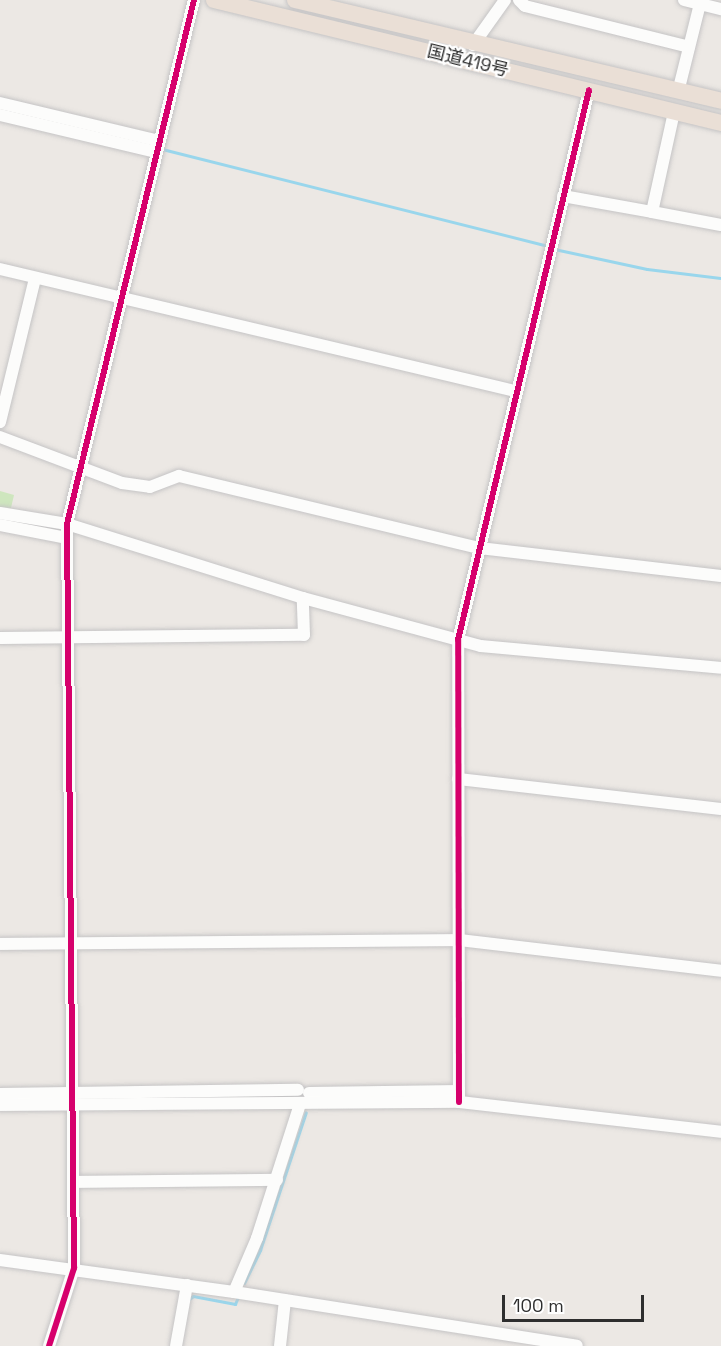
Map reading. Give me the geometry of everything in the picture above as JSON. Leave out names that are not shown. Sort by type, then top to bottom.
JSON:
[{"type":"highway","name":"国道419号","points":[[214,0],[721,123]]},
{"type":"highway","name":"国道419号","points":[[296,0],[473,45],[721,101]]},
{"type":"street","points":[[50,1346],[74,1268],[67,524],[194,0]]},
{"type":"street","points":[[473,45],[505,0]]},
{"type":"street","points":[[519,0],[525,6],[689,47]]},
{"type":"street","points":[[684,0],[701,2],[721,9]]},
{"type":"street","points":[[678,92],[701,2]]},
{"type":"street","points":[[459,1097],[458,640],[515,391],[589,90]]},
{"type":"street","points":[[0,103],[158,146]]},
{"type":"street","points":[[652,212],[674,112]]},
{"type":"street","points":[[0,115],[158,146]]},
{"type":"street","points":[[563,196],[721,225]]},
{"type":"street","points":[[0,269],[515,391]]},
{"type":"street","points":[[0,422],[35,278]]},
{"type":"street","points":[[0,437],[122,483],[150,487],[179,476],[479,548],[721,576]]},
{"type":"street","points":[[0,513],[67,524],[303,598],[480,646],[721,668]]},
{"type":"street","points":[[0,525],[67,538]]},
{"type":"street","points":[[0,638],[304,634],[303,598]]},
{"type":"street","points":[[458,779],[721,809]]},
{"type":"street","points":[[0,944],[459,940],[721,971]]},
{"type":"street","points":[[0,1094],[72,1099]]},
{"type":"street","points":[[238,1292],[277,1180],[300,1097]]},
{"type":"street","points":[[0,1105],[72,1099],[459,1097],[721,1132]]},
{"type":"street","points":[[73,1182],[277,1180]]},
{"type":"street","points":[[0,1260],[74,1268],[238,1292],[577,1346]]},
{"type":"street","points":[[176,1346],[187,1285]]},
{"type":"street","points":[[280,1346],[285,1300]]},
{"type":"green space","points":[[0,491],[14,495],[11,508],[0,507]]},
{"type":"waterway","points":[[162,149],[548,246]]},
{"type":"waterway","points":[[554,249],[647,269],[721,278]]},
{"type":"waterway","points":[[244,1283],[260,1250],[306,1112]]},
{"type":"waterway","points":[[188,1300],[193,1296],[235,1304],[238,1297]]},
{"type":"cycle path","points":[[49,1346],[74,1268],[67,524],[194,0]]},
{"type":"cycle path","points":[[459,1102],[458,640],[589,90]]}]
